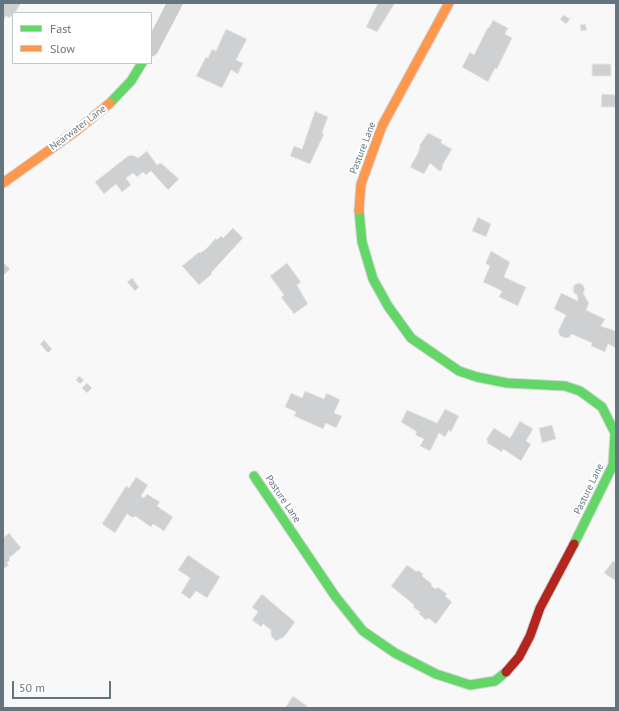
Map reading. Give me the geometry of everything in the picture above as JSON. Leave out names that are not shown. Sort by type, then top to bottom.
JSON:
[{"type":"street","points":[[152,47],[175,3]]},
{"type":"street","name":"Pasture Lane","points":[[254,476],[335,596],[363,631],[395,653],[436,674],[470,685],[495,681],[508,670],[518,657],[530,636],[540,608],[607,480],[613,464],[616,433],[602,407],[580,391],[566,386],[507,382],[477,377],[459,371],[411,338],[388,306],[374,279],[362,242],[359,211],[361,184],[382,126],[449,3]]},
{"type":"street","name":"Nearwater Lane","points":[[3,183],[76,131],[108,105],[131,81],[141,64]]},
{"type":"building","points":[[3,3],[21,3],[16,12],[12,12],[12,16],[9,18],[6,16],[3,21]]},
{"type":"building","points":[[378,3],[395,3],[377,32],[366,27]]},
{"type":"building","points":[[564,15],[570,19],[566,24],[560,19]]},
{"type":"building","points":[[493,20],[508,28],[505,34],[512,38],[497,69],[495,68],[488,82],[462,67],[470,52],[474,55]]},
{"type":"building","points":[[585,24],[587,30],[581,31],[580,25]]},
{"type":"building","points":[[226,29],[247,39],[236,60],[243,63],[238,74],[231,70],[222,88],[196,76],[212,49],[216,51]]},
{"type":"building","points":[[592,64],[611,64],[611,76],[592,76]]},
{"type":"building","points":[[602,94],[616,95],[616,110],[615,107],[601,107]]},
{"type":"building","points":[[315,111],[328,117],[322,133],[324,134],[310,164],[290,156],[294,146],[302,149]]},
{"type":"building","points":[[428,133],[442,140],[441,143],[452,149],[443,164],[442,170],[439,171],[430,163],[424,174],[410,167],[418,153],[419,146]]},
{"type":"building","points":[[147,151],[157,165],[161,163],[179,179],[168,190],[151,171],[146,175],[143,172],[137,177],[133,173],[126,178],[131,185],[122,192],[116,184],[104,194],[95,182],[128,156],[133,155],[138,158]]},
{"type":"building","points":[[478,217],[491,224],[486,237],[472,231]]},
{"type":"building","points":[[233,228],[243,238],[211,273],[212,274],[199,285],[182,266],[199,252],[200,253],[206,249],[216,238],[217,240],[221,236],[223,238]]},
{"type":"building","points":[[491,251],[510,262],[504,277],[526,287],[518,306],[499,297],[502,291],[483,282],[490,266],[486,264],[486,262]]},
{"type":"building","points":[[3,262],[10,269],[3,276]]},
{"type":"building","points":[[287,263],[301,282],[297,285],[308,304],[294,314],[281,297],[284,295],[270,276]]},
{"type":"building","points":[[132,278],[139,287],[135,291],[127,282]]},
{"type":"building","points":[[579,283],[583,285],[585,290],[583,293],[589,303],[586,310],[605,319],[601,326],[616,331],[616,348],[608,344],[605,352],[591,346],[592,343],[571,334],[570,337],[566,338],[560,336],[558,331],[566,315],[554,309],[561,293],[578,301],[577,295],[574,293],[573,289],[574,285]]},
{"type":"building","points":[[44,340],[52,349],[48,353],[40,344]]},
{"type":"building","points":[[79,376],[84,380],[80,384],[76,380]]},
{"type":"building","points":[[87,383],[92,388],[87,393],[82,388]]},
{"type":"building","points":[[305,391],[324,399],[326,394],[329,394],[340,400],[334,413],[342,416],[336,428],[326,423],[323,429],[294,416],[296,412],[285,407],[291,393],[302,398]]},
{"type":"building","points":[[445,409],[459,416],[451,432],[449,430],[445,437],[439,433],[430,451],[420,446],[424,439],[415,435],[417,432],[401,422],[407,410],[437,423]]},
{"type":"building","points":[[520,421],[533,429],[526,441],[531,444],[521,461],[503,449],[502,452],[487,443],[488,441],[486,440],[494,428],[510,438]]},
{"type":"building","points":[[552,425],[556,439],[542,443],[539,428]]},
{"type":"building","points":[[136,477],[148,485],[141,496],[144,498],[147,494],[160,502],[157,506],[173,517],[164,531],[153,524],[151,527],[135,516],[133,518],[127,514],[115,533],[102,524],[126,486],[129,488]]},
{"type":"building","points":[[9,533],[21,548],[9,558],[10,560],[7,563],[9,565],[3,569],[3,538]]},
{"type":"building","points":[[188,555],[220,577],[207,598],[196,591],[190,599],[181,593],[190,578],[178,570]]},
{"type":"building","points":[[613,561],[616,563],[616,581],[604,573]]},
{"type":"building","points":[[407,565],[423,574],[422,576],[432,584],[431,586],[436,589],[438,587],[447,594],[445,596],[452,602],[436,624],[428,618],[426,620],[419,614],[420,612],[413,607],[414,605],[391,586]]},
{"type":"building","points":[[262,594],[295,622],[284,637],[276,641],[271,636],[271,630],[263,624],[261,627],[252,620],[258,612],[252,607]]},
{"type":"building","points":[[293,696],[307,706],[306,708],[285,708]]},
{"type":"traffic: fast","points":[[110,103],[131,81],[141,64]]},
{"type":"traffic: fast","points":[[359,210],[362,242],[373,279],[388,306],[411,338],[459,371],[477,377],[507,383],[565,386],[580,391],[602,407],[615,433],[613,465],[574,544]]},
{"type":"traffic: fast","points":[[254,476],[335,596],[363,631],[395,653],[436,674],[470,685],[495,681],[506,672]]},
{"type":"traffic: slow","points":[[359,210],[361,184],[382,126],[449,3]]},
{"type":"traffic: slow","points":[[3,183],[76,131],[110,103]]},
{"type":"traffic: jam","points":[[506,672],[519,657],[530,636],[540,608],[574,544]]}]
